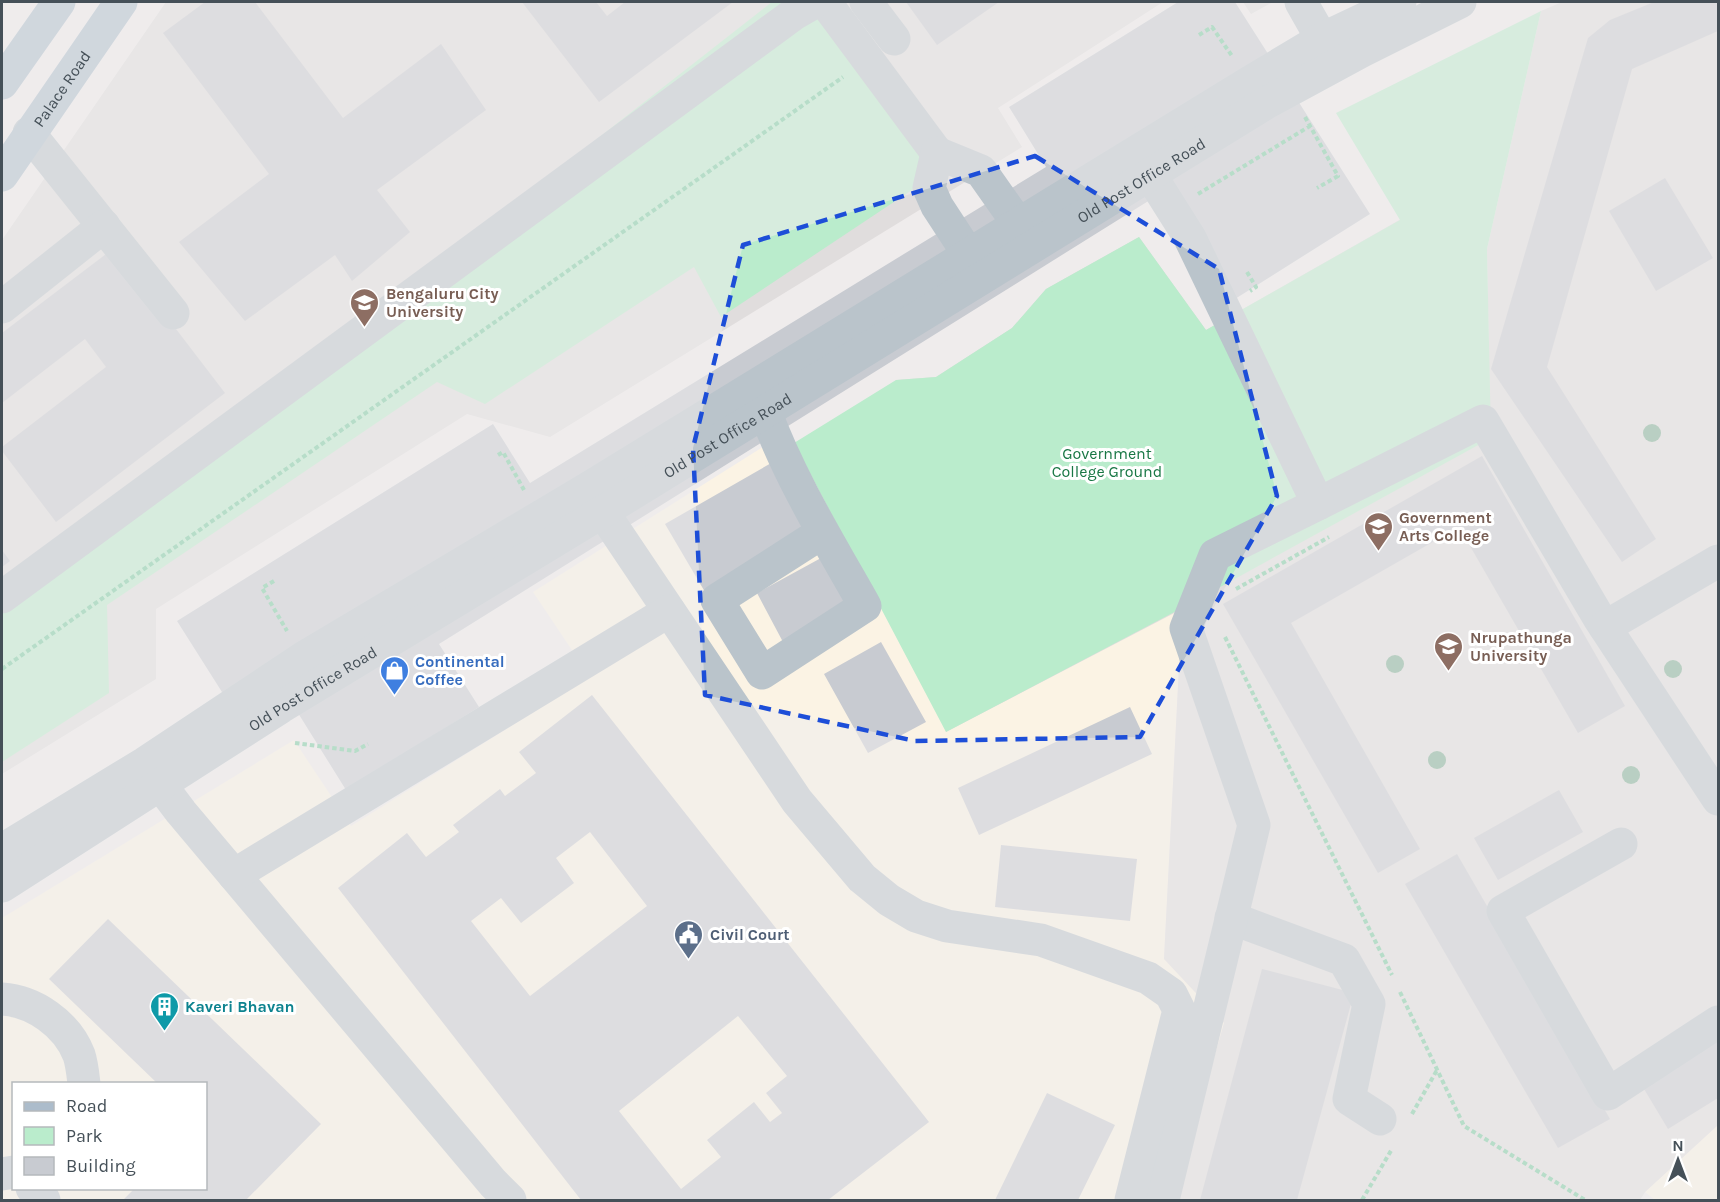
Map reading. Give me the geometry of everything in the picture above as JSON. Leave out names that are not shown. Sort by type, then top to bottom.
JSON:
[{"type":"main road","points":[[2,83],[59,2]]},
{"type":"main road","name":"Palace Road","points":[[2,175],[121,2]]},
{"type":"street","points":[[2,597],[794,14],[814,2]]},
{"type":"street","points":[[825,2],[937,153],[981,171],[1019,225]]},
{"type":"street","points":[[866,2],[894,39]]},
{"type":"street","points":[[1301,2],[1322,39]]},
{"type":"street","name":"Old Post Office Road","points":[[2,886],[303,658],[539,517],[595,500],[765,411],[1143,164],[1250,82],[1322,39],[1400,2]]},
{"type":"street","name":"Old Post Office Road","points":[[2,850],[281,707],[969,255],[1019,225],[1266,103],[1460,2]]},
{"type":"street","points":[[29,133],[173,313]]},
{"type":"street","points":[[937,153],[929,188],[937,206],[969,255]]},
{"type":"street","points":[[1143,164],[1190,238],[1318,504]]},
{"type":"street","points":[[2,307],[104,226]]},
{"type":"street","points":[[765,411],[772,432],[823,532],[865,606],[762,673],[717,600],[823,532]]},
{"type":"street","points":[[1163,1200],[1254,825],[1186,628],[1215,555],[1483,421],[1605,627],[1719,799]]},
{"type":"street","points":[[595,500],[797,801],[862,878],[889,900],[916,916],[947,926],[1041,940],[1148,978],[1171,994],[1179,1010],[1131,1200]]},
{"type":"street","points":[[1605,627],[1719,561]]},
{"type":"street","points":[[234,875],[669,611]]},
{"type":"street","points":[[152,774],[234,875],[493,1183],[510,1200]]},
{"type":"street","points":[[1621,844],[1503,912],[1608,1094],[1719,1022]]},
{"type":"street","points":[[1231,918],[1344,960],[1369,1004],[1349,1099],[1380,1119]]},
{"type":"street","points":[[6,995],[42,1011],[64,1030],[79,1055],[84,1082]]},
{"type":"path","points":[[1199,34],[1212,27],[1250,82]]},
{"type":"path","points":[[2,669],[869,59]]},
{"type":"path","points":[[1305,118],[1338,176],[1317,188]]},
{"type":"path","points":[[1195,196],[1310,126]]},
{"type":"path","points":[[1247,272],[1256,287],[1248,292]]},
{"type":"path","points":[[498,455],[503,452],[539,517]]},
{"type":"path","points":[[1230,593],[1334,534]]},
{"type":"path","points":[[274,581],[262,588],[303,658]]},
{"type":"path","points":[[1225,637],[1394,979]]},
{"type":"path","points":[[295,743],[355,751],[368,744]]},
{"type":"path","points":[[1398,989],[1464,1126],[1585,1200]]},
{"type":"highlighted area","points":[[1035,156],[1219,269],[1277,496],[1140,737],[915,741],[705,695],[693,448],[743,245]]},
{"type":"shaded area","name":"Bengaluru City University","points":[[166,2],[1163,2],[998,108],[1022,147],[550,437],[467,414],[156,609],[156,679],[2,774],[2,240]]},
{"type":"shaded area","points":[[1243,2],[1273,2],[1251,14]]},
{"type":"shaded area","name":"Nrupathunga University","points":[[1562,2],[1718,2],[1718,1125],[1645,1192],[1640,1200],[1173,1200],[1224,1023],[1164,959],[1182,609],[946,732],[896,380],[936,377],[1012,328],[1046,289],[1139,237],[1206,330],[1401,219],[1489,355],[1487,249],[1541,11]]},
{"type":"shaded area","points":[[788,431],[946,731],[1182,608],[1164,958],[1225,1023],[1173,1200],[2,1200],[2,918],[294,740],[351,826],[590,677],[533,592]]},
{"type":"shaded area","points":[[1718,1125],[1718,1200],[1655,1200],[1645,1192]]},
{"type":"green space","points":[[772,2],[835,2],[951,164],[721,317],[694,267],[485,404],[437,382],[107,605],[109,693],[2,762],[2,605]]},
{"type":"green space","name":"Government College Ground","points":[[1541,11],[1487,249],[1491,438],[1182,608],[946,732],[794,443],[896,380],[936,377],[1012,328],[1046,289],[1139,237],[1206,330],[1400,220],[1336,113]]},
{"type":"building","points":[[205,2],[255,2],[343,118],[441,44],[486,110],[377,190],[410,232],[352,281],[335,255],[245,321],[179,242],[269,174],[163,33]]},
{"type":"building","points":[[522,2],[596,2],[607,16],[625,2],[733,2],[599,102]]},
{"type":"building","points":[[906,2],[999,2],[937,45]]},
{"type":"building","points":[[1178,2],[1235,2],[1370,214],[1219,309],[1150,200],[439,644],[479,707],[346,790],[298,713],[253,741],[177,621],[493,424],[530,483],[1046,167],[1009,107]]},
{"type":"building","points":[[1654,2],[1718,2],[1718,31],[1632,69],[1547,367],[1656,539],[1622,562],[1491,369],[1588,38],[1610,20]]},
{"type":"building","points":[[1665,178],[1713,258],[1656,291],[1609,211]]},
{"type":"building","points":[[114,248],[225,393],[56,522],[2,451],[2,447],[106,367],[85,339],[2,403],[2,333]]},
{"type":"building","points":[[1482,456],[1625,706],[1578,733],[1459,527],[1291,623],[1420,849],[1378,873],[1223,604]]},
{"type":"building","points":[[773,462],[812,530],[705,592],[665,524]]},
{"type":"building","points":[[2,550],[10,561],[2,567]]},
{"type":"building","points":[[821,558],[848,608],[783,642],[757,593]]},
{"type":"building","points":[[881,642],[926,722],[868,753],[824,674]]},
{"type":"building","name":"Civil Court","points":[[592,695],[929,1122],[828,1200],[581,1200],[338,888],[407,833],[426,857],[459,832],[453,825],[500,789],[505,796],[536,773],[519,752]],"holes":[[[590,832],[647,906],[530,996],[471,921],[501,898],[521,923],[574,883],[556,858]],[[738,1016],[787,1076],[766,1093],[782,1113],[770,1122],[754,1102],[707,1140],[721,1157],[681,1189],[619,1111]]]},
{"type":"building","points":[[1130,707],[1152,754],[979,835],[958,788]]},
{"type":"building","points":[[1559,790],[1583,832],[1498,880],[1474,838]]},
{"type":"building","points":[[1001,845],[1137,859],[1130,921],[995,907]]},
{"type":"building","points":[[1457,854],[1610,1119],[1558,1148],[1405,884]]},
{"type":"building","name":"Kaveri Bhavan","points":[[108,919],[321,1124],[246,1200],[123,1200],[133,1190],[207,1190],[207,1082],[156,1082],[49,979]]},
{"type":"building","points":[[1262,969],[1354,993],[1297,1200],[1200,1200]]},
{"type":"building","points":[[1718,1037],[1718,1098],[1668,1129],[1641,1084]]},
{"type":"building","points":[[1047,1093],[1115,1125],[1078,1200],[995,1200]]},
{"type":"place","name":"Bengaluru City University","points":[[365,328]]},
{"type":"place","name":"Government Arts College","points":[[1378,552]]},
{"type":"place","name":"Nrupathunga University","points":[[1449,672]]},
{"type":"place","name":"Continental Coffee","points":[[394,696]]},
{"type":"place","name":"Civil Court","points":[[689,960]]},
{"type":"place","name":"Kaveri Bhavan","points":[[164,1032]]}]
